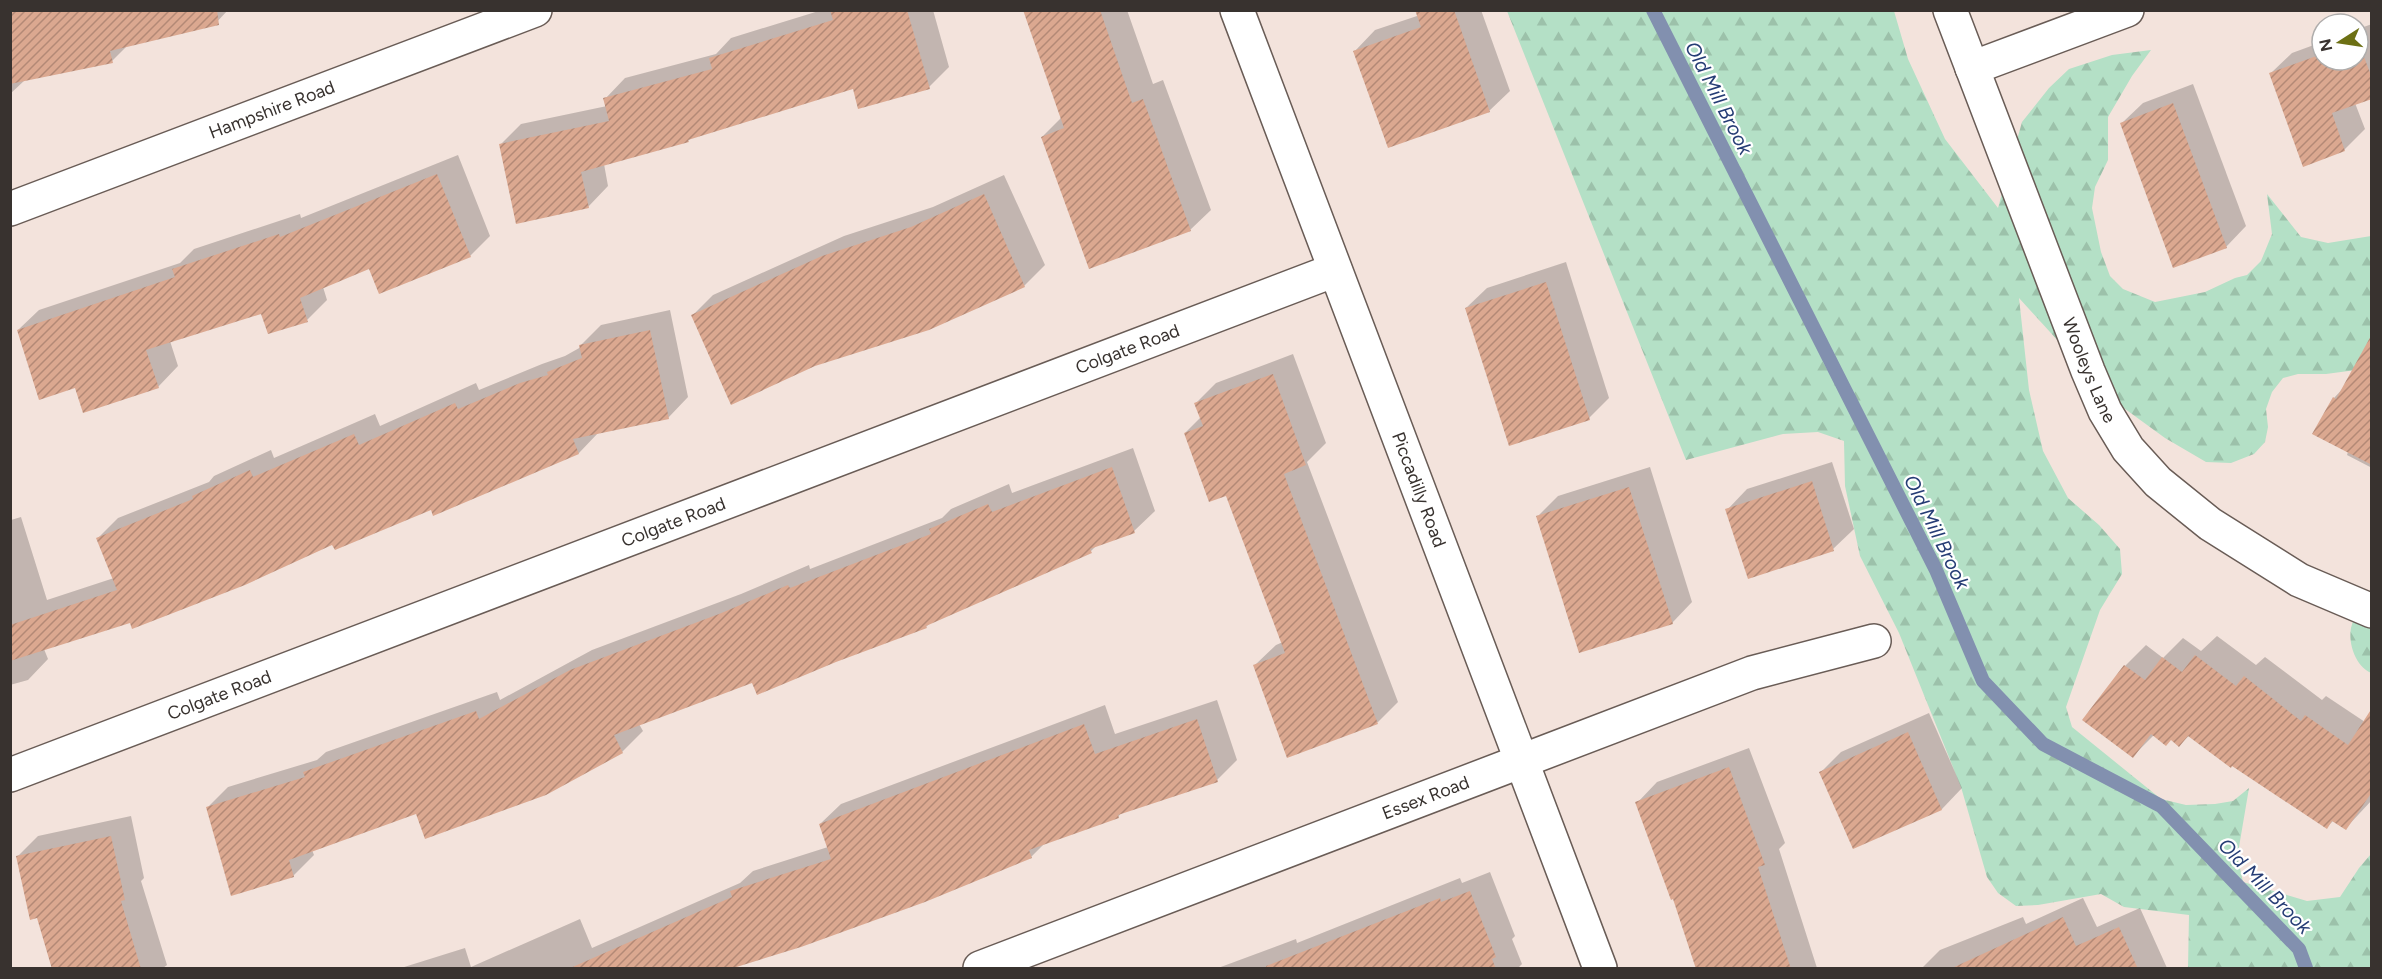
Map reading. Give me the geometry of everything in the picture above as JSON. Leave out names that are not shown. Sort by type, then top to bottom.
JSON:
[{"type":"street","name":"Hampshire Road","points":[[10,209],[535,10]]},
{"type":"street","name":"Piccadilly Road","points":[[1237,10],[1600,969]]},
{"type":"street","name":"Wooleys Lane","points":[[1950,10],[2088,371],[2105,411],[2128,449],[2158,482],[2210,524],[2299,580],[2372,611]]},
{"type":"street","points":[[1972,68],[2127,10]]},
{"type":"street","name":"Colgate Road","points":[[10,774],[1335,270]]},
{"type":"street","name":"Essex Road","points":[[980,969],[1752,674],[1874,641]]},
{"type":"green space","points":[[1507,11],[1894,11],[1908,59],[1945,139],[1998,208],[2022,122],[2049,88],[2069,69],[2112,55],[2151,50],[2132,76],[2108,117],[2108,160],[2095,187],[2092,208],[2101,252],[2110,276],[2123,289],[2155,302],[2205,292],[2247,275],[2261,261],[2272,234],[2267,194],[2301,237],[2328,243],[2371,236],[2371,368],[2326,374],[2298,374],[2283,378],[2272,392],[2266,409],[2268,427],[2265,442],[2254,454],[2231,463],[2206,462],[2165,438],[2110,398],[2019,298],[2029,390],[2043,451],[2068,498],[2099,525],[2120,549],[2122,574],[2100,610],[2066,707],[2072,727],[2161,799],[2186,805],[2215,804],[2233,801],[2249,788],[2238,859],[2243,882],[2307,901],[2340,897],[2371,854],[2371,968],[2188,968],[2189,915],[2124,907],[2101,894],[2038,905],[2016,906],[1998,893],[1987,877],[1961,787],[1899,633],[1860,556],[1845,486],[1844,441],[1818,432],[1783,434],[1686,460]]},
{"type":"green space","points":[[2371,588],[2371,673],[2357,660],[2350,635],[2355,618]]},
{"type":"building","points":[[10,10],[217,10],[219,25],[110,51],[113,63],[10,84]]},
{"type":"building","points":[[830,10],[907,10],[930,89],[858,109],[853,89],[688,140],[689,142],[581,172],[589,208],[516,224],[499,144],[609,121],[603,98],[712,69],[709,58],[833,20]]},
{"type":"building","points":[[1023,10],[1100,10],[1132,103],[1143,99],[1191,231],[1089,269],[1041,137],[1064,128]]},
{"type":"building","points":[[1415,10],[1454,10],[1490,112],[1388,148],[1353,51],[1421,27]]},
{"type":"building","points":[[2310,58],[2310,72],[2370,72],[2372,99],[2332,113],[2345,151],[2303,167],[2269,73]]},
{"type":"building","points":[[2173,103],[2227,248],[2173,268],[2120,123]]},
{"type":"building","points":[[437,174],[471,257],[379,294],[369,269],[300,298],[308,322],[268,334],[261,314],[146,350],[159,388],[83,413],[75,388],[39,400],[17,330],[175,277],[172,269],[279,234],[280,237]]},
{"type":"building","points":[[984,194],[1025,287],[929,330],[815,366],[731,405],[691,315],[822,256],[911,227]]},
{"type":"building","points":[[1546,282],[1590,420],[1509,446],[1465,308]]},
{"type":"building","points":[[650,330],[669,419],[573,439],[579,454],[433,516],[431,510],[335,550],[332,545],[245,585],[132,629],[130,623],[10,661],[10,625],[117,590],[96,538],[193,499],[192,496],[250,470],[253,477],[354,434],[359,445],[455,403],[458,409],[520,383],[548,375],[547,372],[582,358],[579,345]]},
{"type":"building","points":[[2372,334],[2372,465],[2312,434],[2333,397],[2336,399]]},
{"type":"building","points":[[1273,374],[1306,465],[1284,474],[1378,724],[1287,758],[1253,665],[1285,653],[1226,496],[1209,502],[1184,433],[1203,426],[1194,403]]},
{"type":"building","points":[[1112,467],[1135,533],[1090,549],[1092,553],[926,626],[927,628],[757,695],[752,683],[614,735],[623,753],[546,795],[425,839],[416,814],[289,860],[294,877],[231,896],[206,807],[305,777],[303,772],[476,711],[479,719],[570,670],[719,614],[788,585],[790,588],[931,534],[929,529],[988,504],[992,512]]},
{"type":"building","points":[[1812,481],[1834,551],[1748,579],[1725,509]]},
{"type":"building","points":[[1629,487],[1673,624],[1579,653],[1536,516]]},
{"type":"building","points":[[2195,655],[2236,686],[2244,676],[2301,721],[2305,715],[2348,745],[2372,708],[2372,792],[2346,830],[2332,821],[2327,829],[2232,766],[2231,768],[2188,736],[2179,747],[2171,740],[2166,746],[2151,734],[2133,758],[2082,720],[2124,665],[2145,680],[2162,657],[2182,672]]},
{"type":"building","points":[[1197,719],[1218,782],[1118,815],[1119,818],[1029,850],[1032,858],[925,902],[801,947],[730,969],[568,969],[732,897],[730,891],[831,859],[819,824],[1084,724],[1095,754]]},
{"type":"building","points":[[1908,732],[1942,810],[1853,849],[1819,772]]},
{"type":"building","points":[[1729,767],[1765,865],[1758,867],[1791,969],[1696,969],[1673,899],[1671,900],[1635,802]]},
{"type":"building","points":[[111,836],[125,900],[121,901],[141,969],[52,969],[37,918],[30,920],[16,856]]},
{"type":"building","points":[[1470,891],[1496,957],[1492,959],[1496,969],[1266,969],[1266,966],[1440,898],[1441,902]]},
{"type":"building","points":[[2063,917],[2076,946],[2119,927],[2138,969],[1950,969]]},
{"type":"waterway","name":"Old Mill Brook","points":[[1653,10],[1936,570],[1983,681],[2043,744],[2161,806],[2299,949],[2306,968]]}]
